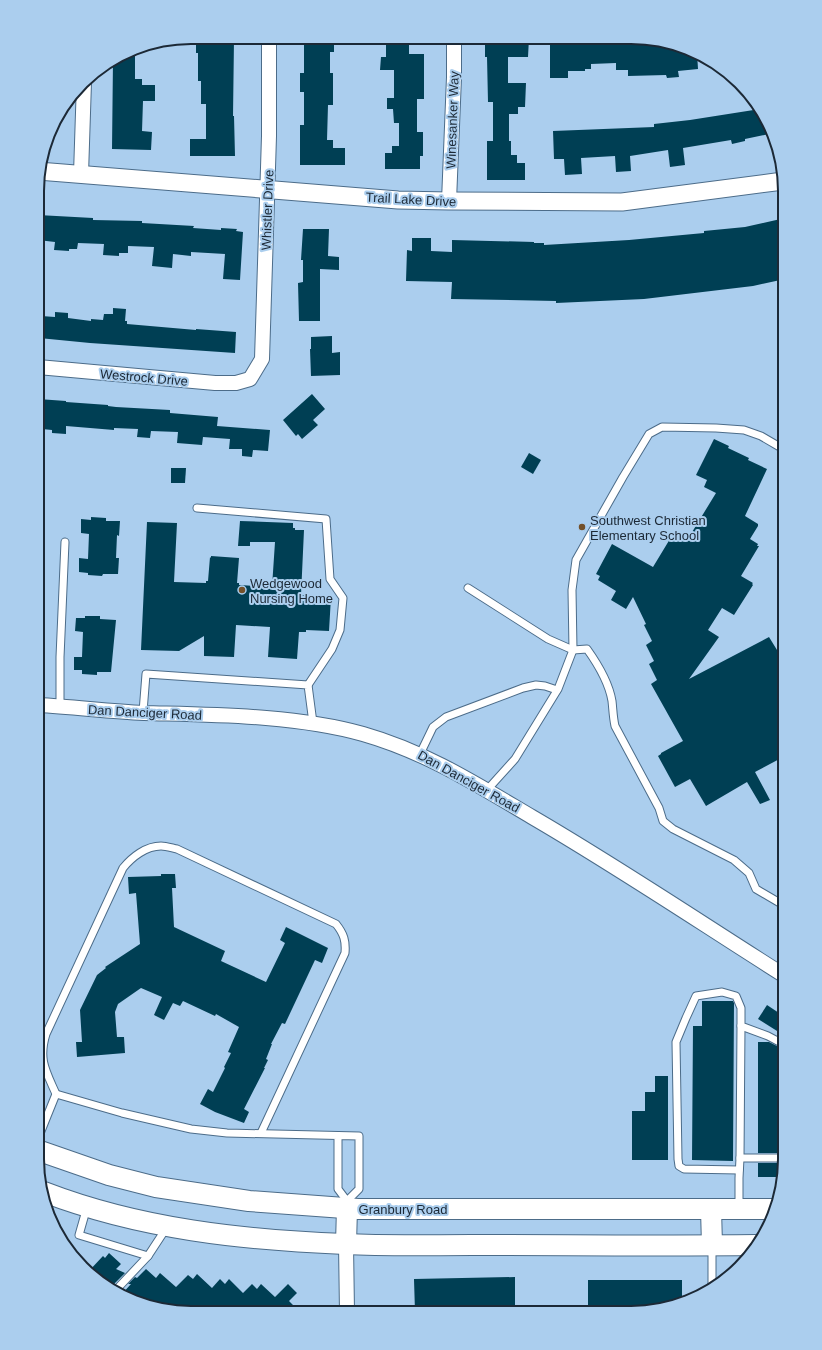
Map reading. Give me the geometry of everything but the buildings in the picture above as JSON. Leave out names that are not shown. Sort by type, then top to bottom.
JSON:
[{"type":"main road","name":"Granbury Road","points":[[44,1152],[109,1175],[156,1187],[249,1201],[347,1208],[769,1209]]},
{"type":"main road","points":[[48,1194],[66,1201],[167,1227],[247,1238],[346,1244],[750,1245]]},
{"type":"main road","points":[[346,1244],[347,1208]]},
{"type":"main road","points":[[711,1209],[712,1246]]},
{"type":"street","name":"Whistler Drive","points":[[250,379],[262,359],[269,136],[269,44]]},
{"type":"street","name":"Winesanker Way","points":[[449,201],[454,44]]},
{"type":"street","points":[[81,174],[84,90]]},
{"type":"street","name":"Trail Lake Drive","points":[[45,171],[398,200],[449,201],[622,202],[778,182]]},
{"type":"street","name":"Westrock Drive","points":[[44,368],[215,383],[236,383],[250,379]]},
{"type":"street","name":"Dan Danciger Road","points":[[44,705],[275,719],[312,723],[361,733],[395,744],[446,767],[584,847],[778,972]]},
{"type":"street","points":[[346,1244],[347,1306]]},
{"type":"lane","points":[[487,790],[515,759],[557,690],[573,650],[572,590],[576,560],[649,434],[662,427],[744,430],[761,436],[778,446]]},
{"type":"lane","points":[[197,508],[326,519],[330,579],[343,598],[340,630],[332,649],[308,685],[312,723]]},
{"type":"lane","points":[[60,706],[60,657],[65,542]]},
{"type":"lane","points":[[468,588],[548,638],[573,650],[587,650],[593,658],[608,689],[612,701],[612,714],[615,726],[659,808],[663,821],[673,829],[734,860],[749,873],[756,889],[778,902]]},
{"type":"lane","points":[[143,712],[146,674],[308,685]]},
{"type":"lane","points":[[420,754],[433,727],[446,716],[523,688],[536,685],[557,690]]},
{"type":"lane","points":[[44,1040],[123,868],[129,860],[151,848],[161,846],[177,849],[336,924],[341,930],[344,938],[345,953],[261,1133]]},
{"type":"lane","points":[[739,1170],[684,1169],[679,1166],[676,1042],[696,996],[722,992],[736,996],[741,1008],[739,1209]]},
{"type":"lane","points":[[741,1026],[778,1041]]},
{"type":"lane","points":[[44,1066],[56,1094],[44,1124]]},
{"type":"lane","points":[[56,1094],[122,1114],[191,1129],[227,1133],[359,1136],[359,1189],[347,1201],[338,1189],[338,1136]]},
{"type":"lane","points":[[740,1158],[778,1158]]},
{"type":"lane","points":[[87,1206],[79,1235],[148,1256]]},
{"type":"lane","points":[[119,1287],[148,1256],[167,1227]]},
{"type":"lane","points":[[712,1246],[712,1282]]},
{"type":"place","name":"Southwest Christian Elementary School","points":[[582,527]]},
{"type":"place","name":"Wedgewood Nursing Home","points":[[242,590]]}]
